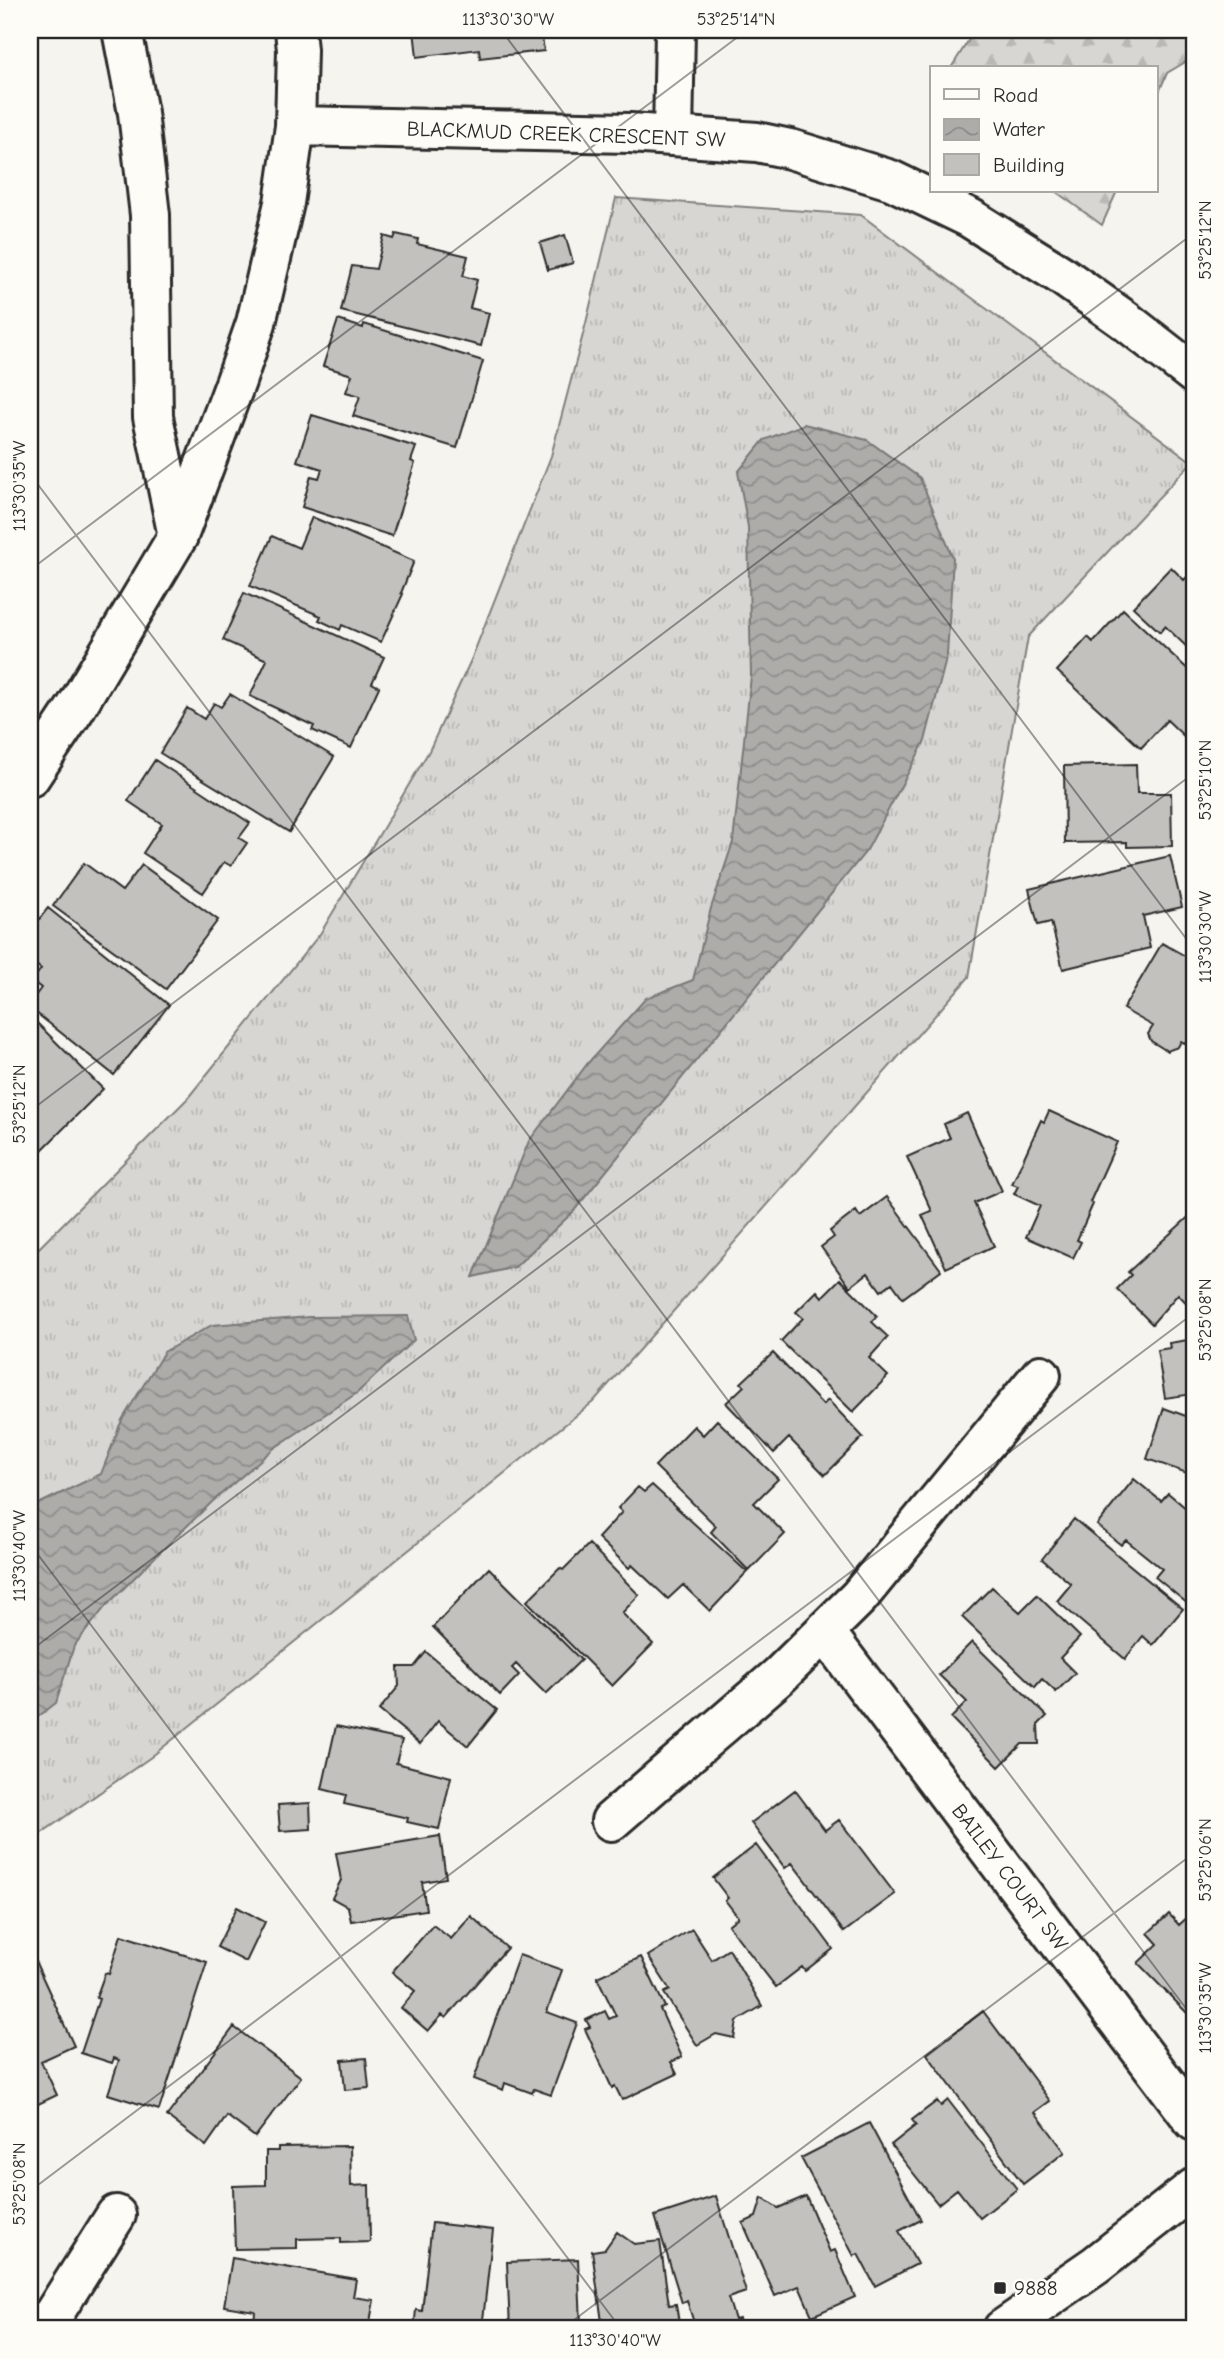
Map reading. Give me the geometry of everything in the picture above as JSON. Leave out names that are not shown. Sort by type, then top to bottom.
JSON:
[{"type":"street","points":[[122,30],[138,113],[150,215],[153,417],[178,536]]},
{"type":"street","points":[[30,777],[75,709],[178,536],[256,323],[284,203],[295,126],[295,30]]},
{"type":"street","points":[[673,135],[675,30]]},
{"type":"street","name":"BLACKMUD CREEK CRESCENT SW","points":[[295,126],[673,135],[757,142],[790,149],[891,180],[970,218],[1061,275],[1194,374]]},
{"type":"street","points":[[611,1821],[779,1676],[859,1597],[1041,1375]]},
{"type":"street","name":"BAILEY COURT SW","points":[[825,1632],[1194,2121]]},
{"type":"street","points":[[1003,2329],[1096,2265],[1194,2188]]},
{"type":"street","points":[[30,2321],[44,2329],[116,2215]]},
{"type":"green space","points":[[975,30],[1194,30],[1194,57],[1167,73],[1158,94],[1158,66],[952,66]]},
{"type":"green space","points":[[1056,192],[1117,192],[1102,225]]},
{"type":"green space","points":[[616,198],[861,215],[1192,462],[1028,637],[969,977],[593,1402],[151,1757],[30,1841],[30,1257],[187,1099],[320,934],[429,751],[471,660],[551,456]]},
{"type":"water","points":[[804,424],[867,440],[920,478],[953,558],[947,655],[925,741],[867,850],[573,1212],[515,1267],[473,1277],[529,1141],[588,1063],[646,998],[693,980],[711,908],[733,842],[751,676],[748,527],[738,472],[764,440]]},
{"type":"water","points":[[408,1316],[414,1340],[357,1393],[273,1449],[212,1502],[106,1606],[74,1646],[56,1703],[30,1723],[30,1508],[101,1474],[122,1420],[164,1352],[212,1325],[309,1317]]},
{"type":"building","points":[[414,30],[541,30],[544,51],[480,58],[479,49],[417,57]]},
{"type":"building","points":[[396,234],[418,239],[417,244],[468,256],[463,276],[477,280],[470,308],[489,313],[481,346],[341,311],[352,266],[376,269],[384,236],[394,239]]},
{"type":"building","points":[[565,235],[573,263],[548,270],[540,243]]},
{"type":"building","points":[[338,320],[363,328],[364,324],[483,361],[457,448],[353,416],[360,396],[346,392],[352,375],[323,366]]},
{"type":"building","points":[[312,415],[416,447],[411,461],[415,463],[392,536],[302,507],[311,476],[319,478],[322,469],[297,461]]},
{"type":"building","points":[[312,517],[414,561],[401,593],[403,594],[381,642],[342,625],[340,630],[319,620],[321,616],[250,586],[272,536],[299,548]]},
{"type":"building","points":[[1171,567],[1184,580],[1194,570],[1194,654],[1165,626],[1160,632],[1133,607]]},
{"type":"building","points":[[244,593],[384,657],[372,683],[379,687],[351,748],[312,730],[314,726],[250,696],[267,660],[223,640]]},
{"type":"building","points":[[1123,609],[1194,675],[1194,746],[1167,720],[1141,748],[1057,671],[1088,637],[1093,642]]},
{"type":"building","points":[[230,694],[334,757],[289,832],[160,753],[187,708],[204,719],[214,703],[221,707]]},
{"type":"building","points":[[155,760],[250,823],[239,838],[247,843],[231,866],[224,862],[203,893],[143,853],[162,824],[128,801]]},
{"type":"building","points":[[1136,764],[1137,793],[1171,793],[1172,846],[1127,847],[1127,842],[1065,843],[1064,766]]},
{"type":"building","points":[[1170,856],[1182,907],[1143,916],[1150,948],[1063,969],[1051,922],[1038,925],[1029,889]]},
{"type":"building","points":[[84,863],[122,891],[142,865],[218,920],[166,989],[53,906]]},
{"type":"building","points":[[48,908],[169,1005],[114,1075],[30,1008],[30,1003],[41,988],[32,981],[41,969],[30,960],[30,931]]},
{"type":"building","points":[[1162,943],[1189,958],[1194,949],[1194,1048],[1181,1041],[1178,1047],[1167,1051],[1151,1041],[1148,1034],[1153,1026],[1123,1009]]},
{"type":"building","points":[[30,1016],[103,1089],[38,1154],[30,1146]]},
{"type":"building","points":[[1049,1111],[1117,1142],[1090,1202],[1093,1204],[1077,1240],[1081,1242],[1073,1258],[1026,1237],[1040,1206],[1014,1194],[1018,1186],[1012,1184],[1041,1120],[1044,1122]]},
{"type":"building","points":[[967,1113],[1002,1191],[974,1203],[994,1246],[946,1268],[922,1215],[932,1211],[907,1157],[950,1138],[944,1124]]},
{"type":"building","points":[[887,1197],[941,1270],[903,1298],[892,1283],[881,1291],[868,1273],[850,1287],[821,1247],[834,1237],[830,1231],[856,1211],[860,1217]]},
{"type":"building","points":[[1194,1212],[1194,1311],[1178,1294],[1152,1324],[1117,1289],[1131,1275],[1128,1272]]},
{"type":"building","points":[[840,1279],[877,1316],[872,1322],[888,1337],[869,1358],[888,1376],[853,1412],[781,1341],[803,1318],[796,1312],[817,1291],[822,1297]]},
{"type":"building","points":[[1194,1339],[1194,1394],[1165,1398],[1157,1350],[1170,1348],[1169,1343]]},
{"type":"building","points":[[773,1353],[823,1405],[828,1400],[863,1437],[825,1475],[789,1438],[774,1453],[726,1403],[744,1386],[741,1383]]},
{"type":"building","points":[[1164,1408],[1194,1419],[1194,1497],[1186,1494],[1193,1475],[1147,1459]]},
{"type":"building","points":[[717,1420],[778,1479],[754,1503],[785,1534],[749,1571],[711,1532],[716,1526],[655,1466],[694,1426],[703,1435]]},
{"type":"building","points":[[1134,1479],[1161,1501],[1168,1493],[1194,1515],[1194,1609],[1155,1577],[1162,1569],[1126,1540],[1121,1545],[1097,1525]]},
{"type":"building","points":[[652,1485],[747,1572],[710,1611],[683,1585],[668,1599],[632,1565],[629,1568],[598,1538],[622,1512],[618,1508],[638,1487],[644,1492]]},
{"type":"building","points":[[1074,1519],[1183,1609],[1153,1645],[1143,1636],[1125,1659],[1057,1601],[1071,1584],[1042,1559]]},
{"type":"building","points":[[589,1544],[639,1595],[622,1613],[653,1644],[612,1686],[527,1601]]},
{"type":"building","points":[[489,1568],[581,1660],[546,1694],[516,1664],[512,1668],[519,1675],[500,1695],[433,1627]]},
{"type":"building","points":[[992,1587],[1020,1612],[1037,1595],[1080,1637],[1060,1658],[1075,1673],[1056,1692],[1042,1679],[1035,1687],[962,1617]]},
{"type":"building","points":[[972,1642],[1047,1716],[1038,1725],[1039,1744],[1022,1744],[999,1767],[951,1718],[967,1702],[939,1675]]},
{"type":"building","points":[[426,1652],[497,1710],[468,1746],[438,1721],[420,1744],[379,1710],[399,1686],[398,1667],[414,1667]]},
{"type":"building","points":[[336,1726],[402,1740],[396,1763],[451,1777],[439,1829],[407,1822],[408,1818],[344,1804],[346,1795],[322,1789]]},
{"type":"building","points":[[795,1790],[825,1830],[839,1820],[895,1894],[844,1932],[792,1863],[785,1868],[751,1823]]},
{"type":"building","points":[[310,1803],[311,1829],[280,1831],[278,1805]]},
{"type":"building","points":[[440,1836],[446,1878],[422,1882],[426,1910],[351,1921],[348,1907],[332,1898],[341,1880],[336,1853]]},
{"type":"building","points":[[756,1845],[833,1949],[805,1971],[802,1967],[776,1987],[728,1925],[738,1917],[713,1878]]},
{"type":"building","points":[[237,1907],[265,1922],[246,1962],[217,1947]]},
{"type":"building","points":[[1169,1914],[1179,1925],[1190,1915],[1194,1919],[1194,2012],[1190,2016],[1138,1963],[1158,1944],[1148,1933]]},
{"type":"building","points":[[471,1916],[507,1948],[446,2018],[442,2015],[428,2031],[401,2008],[415,1991],[392,1972],[433,1925],[451,1939]]},
{"type":"building","points":[[692,1929],[712,1960],[729,1949],[762,2006],[737,2021],[734,2038],[716,2034],[697,2045],[664,1993],[670,1990],[648,1956]]},
{"type":"building","points":[[121,1935],[207,1962],[159,2110],[108,2094],[119,2060],[114,2058],[112,2063],[81,2053],[99,1999],[96,1998],[105,1973],[109,1974]]},
{"type":"building","points":[[519,1955],[562,1970],[547,2012],[577,2023],[551,2095],[534,2089],[532,2093],[505,2083],[503,2090],[474,2079]]},
{"type":"building","points":[[641,1957],[665,2007],[660,2009],[682,2057],[671,2062],[677,2074],[622,2100],[615,2086],[612,2088],[585,2029],[590,2027],[586,2020],[605,2011],[609,2019],[616,2016],[597,1977]]},
{"type":"building","points":[[35,1961],[74,2046],[41,2061],[57,2095],[30,2108],[30,1963]]},
{"type":"building","points":[[983,2011],[1050,2101],[1035,2112],[1065,2152],[1023,2184],[927,2054]]},
{"type":"building","points":[[234,2027],[301,2077],[255,2137],[227,2116],[206,2146],[167,2116]]},
{"type":"building","points":[[366,2058],[369,2088],[345,2090],[342,2060]]},
{"type":"building","points":[[948,2100],[1017,2189],[980,2218],[957,2189],[938,2204],[891,2145],[916,2125],[912,2120],[937,2101],[941,2106]]},
{"type":"building","points":[[869,2123],[921,2220],[899,2231],[917,2264],[875,2286],[858,2254],[854,2256],[801,2158]]},
{"type":"building","points":[[350,2146],[351,2186],[369,2185],[370,2242],[341,2243],[341,2238],[297,2239],[297,2248],[235,2249],[233,2186],[266,2185],[266,2151],[278,2151],[278,2147]]},
{"type":"building","points":[[716,2196],[746,2292],[728,2298],[735,2320],[739,2319],[742,2329],[696,2329],[687,2301],[682,2303],[655,2216]]},
{"type":"building","points":[[806,2196],[830,2252],[835,2250],[855,2297],[812,2316],[799,2286],[775,2296],[743,2223],[756,2217],[762,2198],[778,2208]]},
{"type":"building","points":[[432,2223],[493,2230],[482,2329],[414,2329],[416,2310],[422,2311]]},
{"type":"building","points":[[617,2232],[634,2244],[660,2241],[669,2305],[676,2304],[680,2329],[603,2329],[592,2251],[605,2249]]},
{"type":"building","points":[[232,2258],[356,2279],[353,2297],[374,2300],[369,2327],[347,2323],[346,2329],[278,2329],[254,2324],[255,2311],[224,2306]]},
{"type":"building","points":[[578,2259],[581,2323],[557,2324],[557,2329],[510,2329],[507,2262]]},
{"type":"place","name":"9888","points":[[1000,2288]]}]
